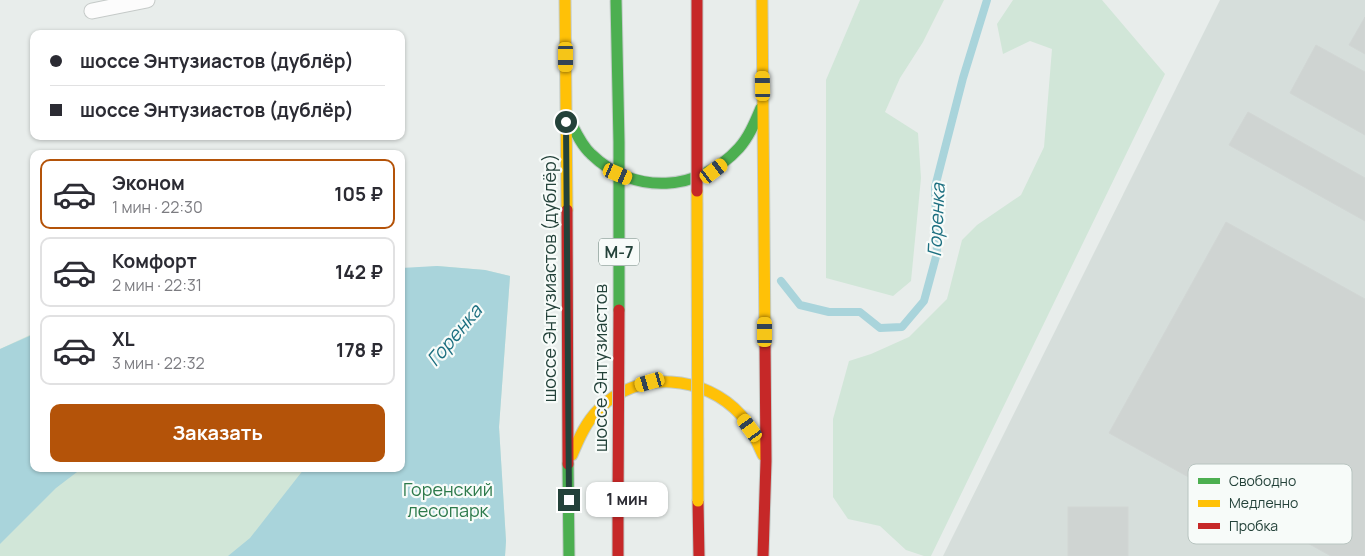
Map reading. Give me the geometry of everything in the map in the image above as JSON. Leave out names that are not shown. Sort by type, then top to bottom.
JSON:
[{"type":"main road","name":"шоссе Энтузиастов (дублёр)","points":[[565,0],[569,556]]},
{"type":"main road","name":"шоссе Энтузиастов","points":[[616,0],[619,142],[618,556]]},
{"type":"main road","points":[[697,0],[699,556]]},
{"type":"main road","points":[[762,0],[766,461],[763,556]]},
{"type":"main road","points":[[566,114],[581,140],[603,165],[633,180],[666,185],[699,178],[714,171],[727,161],[749,135],[763,103]]},
{"type":"main road","points":[[569,463],[582,429],[604,404],[618,394],[633,387],[650,382],[666,381],[683,382],[699,386],[713,392],[728,403],[740,414],[750,428],[766,461]]},
{"type":"lane","points":[[92,11],[147,0]]},
{"type":"shaded area","points":[[1220,0],[1365,0],[1365,556],[943,556]]},
{"type":"green space","points":[[860,0],[944,0],[923,42],[900,78],[885,112],[918,133],[921,178],[911,281],[893,296],[826,278],[826,80]]},
{"type":"green space","points":[[1013,0],[1102,0],[1165,74],[931,556],[924,556],[906,550],[880,526],[848,519],[833,497],[833,419],[849,361],[871,354],[909,337],[947,299],[962,240],[977,225],[1021,195],[1044,147],[1052,49],[1030,41],[1003,54],[997,24]]},
{"type":"green space","name":"Горенский лесопарк","points":[[438,266],[485,270],[510,276],[499,427],[506,541],[505,556],[0,556],[0,349],[30,335],[30,472],[405,472],[405,269]]},
{"type":"water","points":[[437,266],[485,270],[510,276],[499,427],[506,541],[505,556],[228,556],[250,538],[302,472],[405,472],[405,268]]},
{"type":"water","points":[[30,336],[30,472],[77,472],[56,488],[0,544],[0,349]]},
{"type":"building","points":[[1365,17],[1365,54],[1349,45]]},
{"type":"building","points":[[1316,45],[1365,72],[1365,135],[1290,93]]},
{"type":"building","points":[[1248,112],[1365,178],[1365,221],[1229,145]]},
{"type":"building","points":[[1226,222],[1365,299],[1365,556],[1331,556],[1309,544],[1352,544],[1352,464],[1188,464],[1188,477],[1109,433]]},
{"type":"building","points":[[1068,507],[1128,507],[1128,556],[1068,556]]},
{"type":"waterway","name":"Горенка","points":[[781,281],[800,305],[829,312],[860,312],[880,328],[902,327],[924,301],[937,253],[935,187],[963,78],[987,0]]},
{"type":"traffic: fast","points":[[616,0],[619,142],[619,310]]},
{"type":"traffic: fast","points":[[567,115],[584,146],[608,168],[627,177],[646,182],[666,183],[686,180],[705,173],[723,163],[746,139],[761,108]]},
{"type":"traffic: fast","points":[[568,464],[569,556]]},
{"type":"traffic: slow","points":[[565,0],[567,210]]},
{"type":"traffic: slow","points":[[762,0],[765,342]]},
{"type":"traffic: slow","points":[[697,191],[698,501]]},
{"type":"traffic: slow","points":[[572,455],[590,419],[615,396],[633,387],[671,382],[691,385],[709,392],[726,402],[745,419],[763,455]]},
{"type":"traffic: jam","points":[[697,0],[697,191]]},
{"type":"traffic: jam","points":[[567,210],[568,464]]},
{"type":"traffic: jam","points":[[618,505],[619,310]]},
{"type":"traffic: jam","points":[[763,556],[766,461],[765,342]]},
{"type":"traffic: jam","points":[[698,501],[699,556]]},
{"type":"traffic: jam","points":[[618,505],[618,556]]},
{"type":"route","points":[[566,122],[569,500]]}]
